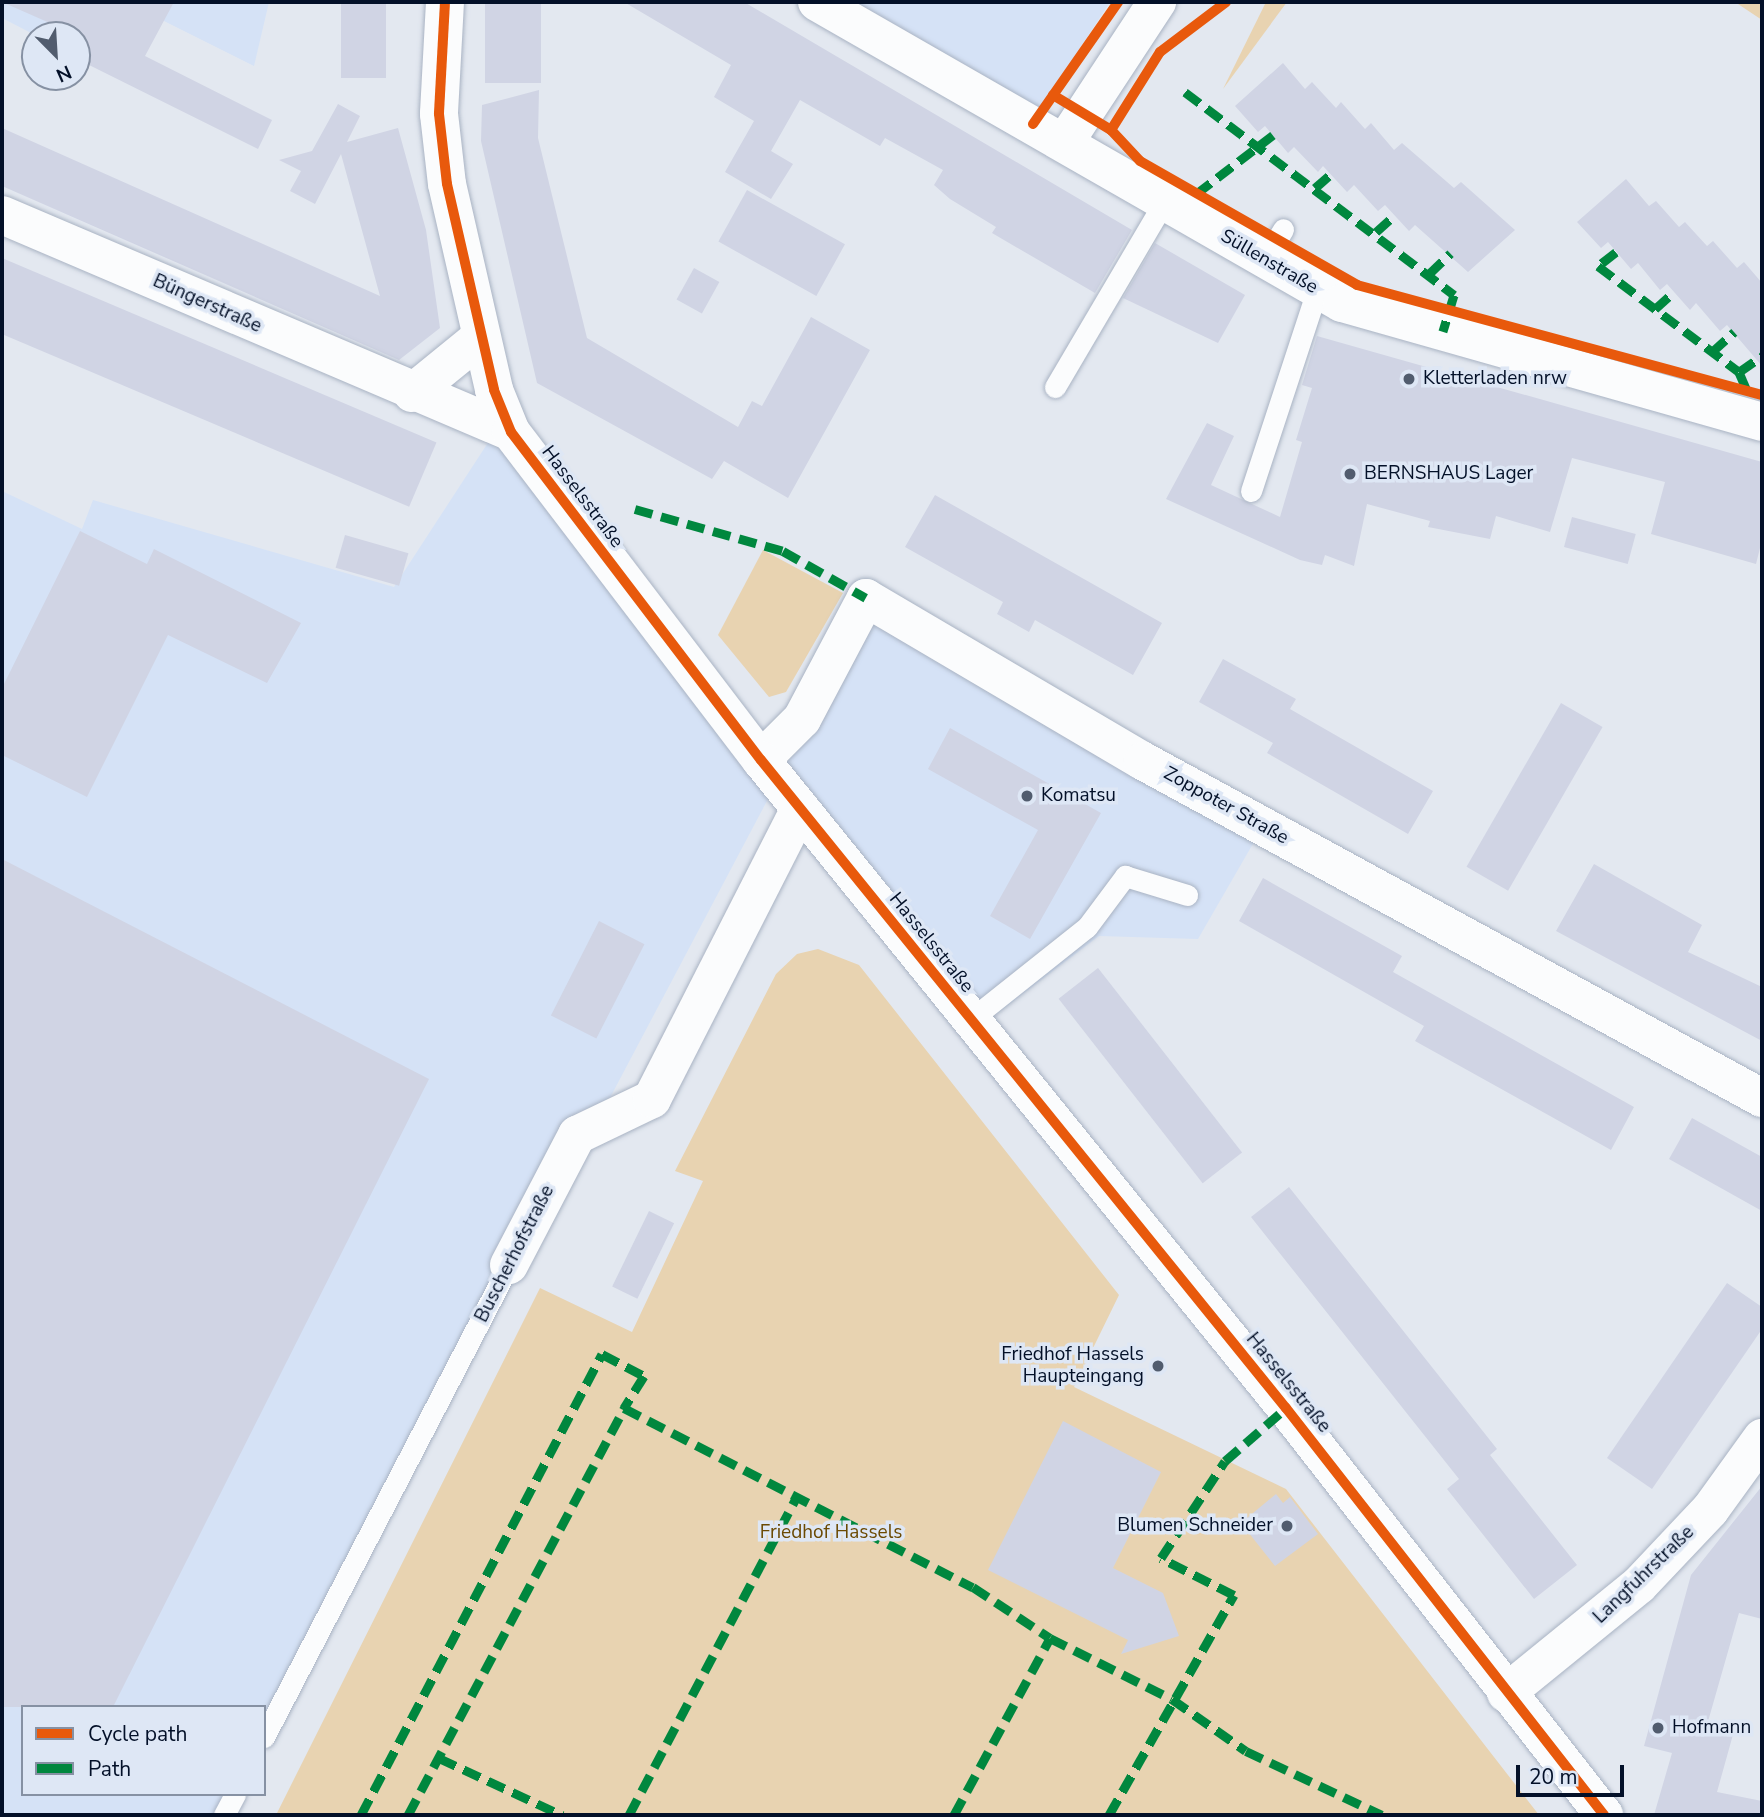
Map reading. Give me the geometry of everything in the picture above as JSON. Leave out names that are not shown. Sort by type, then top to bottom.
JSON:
[{"type":"street","name":"Hasselsstraße","points":[[445,2],[438,49],[441,135],[481,337],[511,432],[761,760],[1286,1408],[1604,1815]]},
{"type":"street","name":"Süllenstraße","points":[[817,2],[1166,200],[1264,261],[1317,290],[1762,422]]},
{"type":"street","points":[[1065,142],[1157,2]]},
{"type":"street","name":"Büngerstraße","points":[[2,215],[412,393],[511,432]]},
{"type":"street","points":[[412,393],[481,337]]},
{"type":"street","name":"Zoppoter Straße","points":[[761,760],[802,719],[866,598],[1143,761],[1762,1098]]},
{"type":"street","name":"Buscherhofstraße","points":[[509,1265],[577,1135],[652,1099],[800,808]]},
{"type":"street","name":"Langfuhrstraße","points":[[1506,1692],[1639,1585],[1710,1510],[1762,1438]]},
{"type":"lane","points":[[1055,387],[1166,200]]},
{"type":"lane","points":[[1264,261],[1283,229]]},
{"type":"lane","points":[[1251,491],[1317,290]]},
{"type":"lane","points":[[970,1020],[1087,927],[1125,876],[1188,895]]},
{"type":"lane","name":"Buscherhofstraße","points":[[266,1733],[509,1265]]},
{"type":"lane","points":[[224,1815],[233,1796]]},
{"type":"shaded area","points":[[2,2],[90,2],[80,21],[21,21],[21,28],[2,18]]},
{"type":"shaded area","points":[[126,2],[269,2],[254,66]]},
{"type":"shaded area","points":[[849,2],[1110,2],[1039,111]]},
{"type":"shaded area","points":[[493,435],[768,799],[266,1748],[266,1705],[21,1705],[21,1796],[241,1796],[231,1815],[2,1815],[2,491],[82,529],[93,500],[394,587]]},
{"type":"shaded area","points":[[871,615],[1258,835],[1198,939],[1099,936],[987,1021],[786,765]]},
{"type":"green space","points":[[1266,2],[1287,2],[1223,89]]},
{"type":"green space","points":[[1735,2],[1762,2],[1762,20]]},
{"type":"green space","points":[[763,550],[843,593],[786,692],[769,697],[718,635]]},
{"type":"green space","name":"Friedhof Hassels","points":[[818,949],[859,965],[1119,1295],[1074,1387],[1286,1489],[1539,1815],[276,1815],[540,1288],[632,1332],[703,1181],[675,1171],[776,974],[797,954]]},
{"type":"building","points":[[2,2],[174,2],[145,56],[272,120],[258,149],[91,66],[91,21],[45,21]]},
{"type":"building","points":[[341,2],[386,2],[386,78],[341,78]]},
{"type":"building","points":[[485,2],[541,2],[541,83],[485,83]]},
{"type":"building","points":[[624,2],[744,2],[1132,230],[1095,293],[992,233],[996,227],[950,199],[934,185],[943,170],[885,138],[880,146],[800,100],[771,151],[793,164],[771,199],[725,172],[754,121],[714,97],[731,65]]},
{"type":"building","points":[[1283,63],[1305,89],[1312,82],[1336,108],[1341,102],[1365,129],[1371,123],[1394,150],[1402,143],[1454,188],[1461,182],[1515,230],[1468,272],[1415,225],[1409,231],[1385,205],[1378,211],[1354,185],[1347,192],[1323,166],[1318,172],[1294,147],[1288,153],[1265,126],[1258,132],[1235,106]]},
{"type":"building","points":[[539,90],[538,138],[587,338],[738,427],[752,401],[762,406],[811,317],[870,350],[788,498],[724,461],[712,479],[537,383],[481,141],[482,105]]},
{"type":"building","points":[[338,104],[360,116],[347,142],[398,128],[426,230],[440,328],[399,360],[2,186],[2,128],[380,296],[341,154],[315,204],[290,191],[301,171],[279,160],[312,151]]},
{"type":"building","points":[[1626,179],[1649,206],[1656,201],[1679,227],[1685,222],[1707,246],[1713,241],[1737,268],[1744,262],[1762,283],[1762,366],[1727,325],[1720,331],[1696,303],[1690,310],[1667,284],[1660,290],[1638,263],[1631,269],[1608,242],[1601,248],[1577,222]]},
{"type":"building","points":[[747,190],[845,244],[816,296],[718,242]]},
{"type":"building","points":[[1155,243],[1245,295],[1218,343],[1123,298]]},
{"type":"building","points":[[2,258],[436,442],[409,507],[2,334]]},
{"type":"building","points":[[694,268],[719,282],[702,314],[677,299]]},
{"type":"building","points":[[1317,336],[1762,462],[1762,540],[1756,564],[1651,534],[1665,482],[1572,458],[1550,532],[1496,516],[1490,539],[1428,527],[1430,521],[1367,504],[1354,566],[1325,555],[1322,565],[1300,560],[1166,499],[1207,423],[1234,436],[1211,485],[1280,517],[1302,442],[1296,440],[1312,388],[1302,385]]},
{"type":"building","points":[[935,495],[1162,623],[1133,675],[1035,620],[1029,632],[997,614],[1003,602],[905,547]]},
{"type":"building","points":[[1572,517],[1636,534],[1628,564],[1564,547]]},
{"type":"building","points":[[80,531],[147,564],[154,549],[301,623],[267,683],[168,635],[87,797],[2,755],[2,688]]},
{"type":"building","points":[[345,535],[408,553],[399,586],[336,568]]},
{"type":"building","points":[[1223,659],[1296,699],[1290,709],[1433,791],[1408,834],[1267,753],[1273,743],[1199,702]]},
{"type":"building","points":[[1561,703],[1603,727],[1508,891],[1466,867]]},
{"type":"building","points":[[950,728],[1101,813],[1030,939],[990,916],[1038,830],[928,769]]},
{"type":"building","points":[[2,859],[429,1079],[114,1705],[2,1707]]},
{"type":"building","points":[[1594,864],[1702,925],[1688,952],[1762,987],[1762,1041],[1556,931]]},
{"type":"building","points":[[1263,878],[1402,956],[1393,972],[1634,1107],[1611,1150],[1415,1041],[1424,1026],[1239,921]]},
{"type":"building","points":[[599,921],[644,944],[596,1039],[551,1015]]},
{"type":"building","points":[[1098,968],[1242,1152],[1203,1183],[1059,999]]},
{"type":"building","points":[[1692,1118],[1762,1157],[1762,1211],[1669,1159]]},
{"type":"building","points":[[1289,1187],[1497,1449],[1490,1455],[1577,1565],[1534,1599],[1447,1489],[1459,1479],[1251,1217]]},
{"type":"building","points":[[649,1211],[674,1223],[637,1299],[612,1286]]},
{"type":"building","points":[[1727,1283],[1762,1307],[1762,1329],[1652,1489],[1607,1458]]},
{"type":"building","points":[[1063,1421],[1161,1472],[1113,1568],[1163,1593],[1179,1636],[1121,1654],[1128,1640],[988,1570]]},
{"type":"building","points":[[1762,1486],[1762,1619],[1739,1613],[1707,1725],[1734,1731],[1717,1792],[1762,1801],[1762,1815],[1654,1815],[1672,1753],[1644,1746],[1691,1575]]},
{"type":"building","points":[[1276,1494],[1283,1503],[1290,1497],[1318,1534],[1275,1566],[1241,1523]]},
{"type":"marked path","points":[[1185,92],[1454,295],[1443,331]]},
{"type":"marked path","points":[[1196,194],[1273,135]]},
{"type":"marked path","points":[[1315,188],[1331,174]]},
{"type":"marked path","points":[[1376,232],[1395,215]]},
{"type":"marked path","points":[[1616,252],[1598,266],[1739,372],[1747,391]]},
{"type":"marked path","points":[[1429,274],[1451,253]]},
{"type":"marked path","points":[[1655,309],[1674,292]]},
{"type":"marked path","points":[[1712,352],[1734,332]]},
{"type":"marked path","points":[[1739,372],[1762,356]]},
{"type":"marked path","points":[[635,509],[783,551],[866,598]]},
{"type":"marked path","points":[[361,1815],[602,1354],[644,1376],[624,1408]]},
{"type":"marked path","points":[[408,1815],[624,1408],[973,1587],[1050,1638],[1172,1699],[1246,1751],[1382,1815]]},
{"type":"marked path","points":[[1109,1815],[1234,1595],[1161,1558],[1225,1461],[1286,1408]]},
{"type":"marked path","points":[[629,1815],[798,1494]]},
{"type":"marked path","points":[[954,1815],[1050,1638]]},
{"type":"marked path","points":[[439,1758],[562,1815]]},
{"type":"cycle path","points":[[445,2],[439,114],[447,184],[494,390],[511,432],[761,760],[1286,1408],[1604,1815]]},
{"type":"cycle path","points":[[1033,124],[1118,2]]},
{"type":"cycle path","points":[[1111,130],[1160,52],[1226,2]]},
{"type":"cycle path","points":[[1053,95],[1111,130],[1140,161],[1357,285],[1762,395]]},
{"type":"place","name":"Kletterladen nrw","points":[[1409,379]]},
{"type":"place","name":"BERNSHAUS Lager","points":[[1350,474]]},
{"type":"place","name":"Komatsu","points":[[1027,796]]},
{"type":"place","name":"Friedhof Hassels Haupteingang","points":[[1158,1366]]},
{"type":"place","name":"Blumen Schneider","points":[[1287,1526]]},
{"type":"place","name":"Hofmann","points":[[1658,1728]]}]
